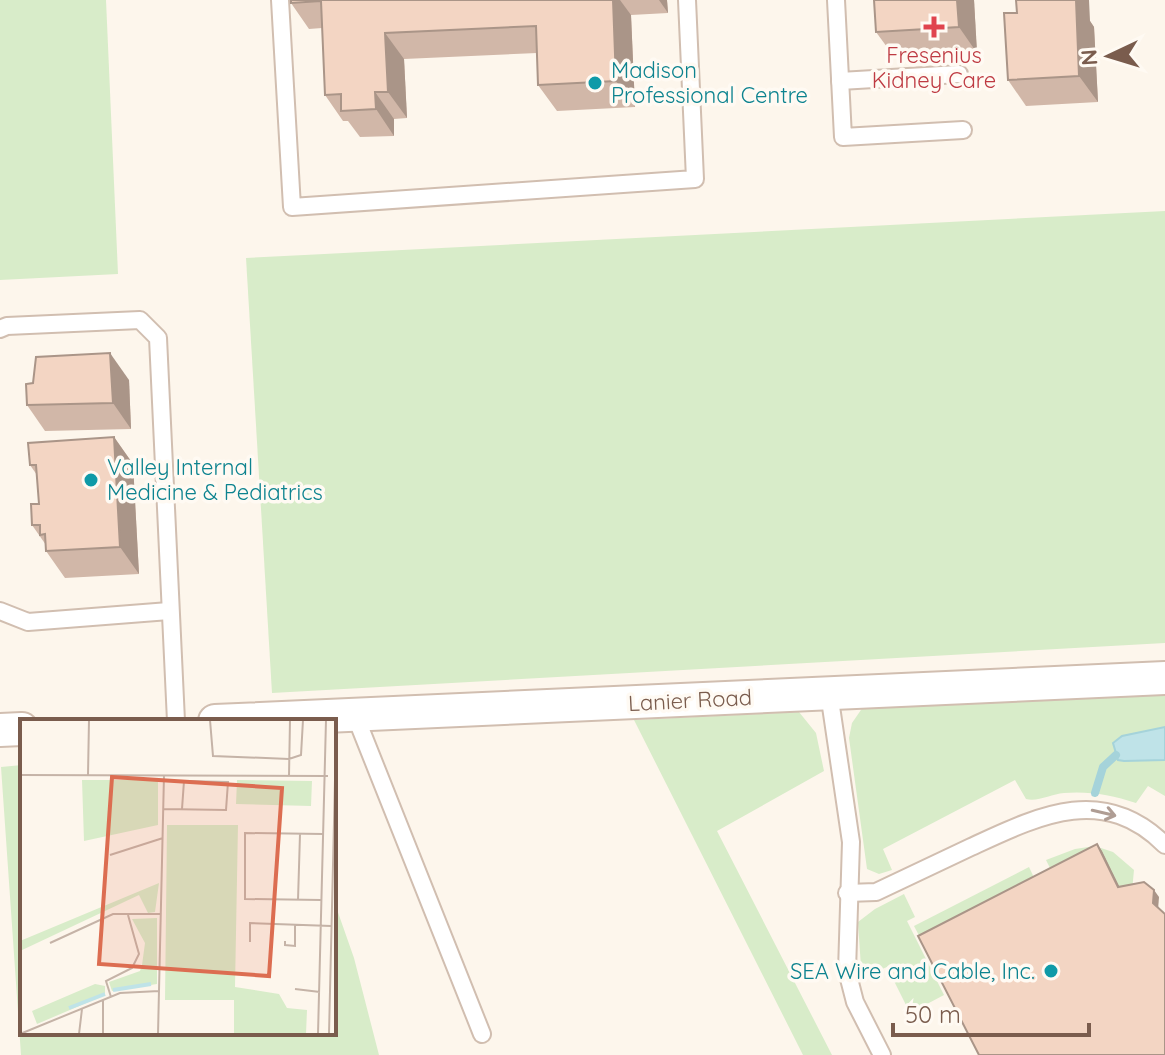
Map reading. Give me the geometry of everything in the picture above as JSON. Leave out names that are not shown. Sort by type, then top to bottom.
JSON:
[{"type":"street","name":"Lanier Road","points":[[262,719],[1165,678]]},
{"type":"street","points":[[0,730],[20,729]]},
{"type":"lane","points":[[280,0],[292,207],[695,179],[687,0]]},
{"type":"lane","points":[[836,0],[843,137],[963,130]]},
{"type":"lane","points":[[840,81],[959,74]]},
{"type":"lane","points":[[0,329],[7,326],[140,320],[158,338],[176,719]]},
{"type":"lane","points":[[0,611],[28,622],[169,611]]},
{"type":"lane","points":[[829,693],[851,842],[847,893],[847,959],[851,990],[882,1055]]},
{"type":"lane","points":[[355,715],[482,1034]]},
{"type":"lane","points":[[847,893],[876,892],[1035,817],[1084,808],[1130,819],[1165,845]]},
{"type":"green space","points":[[0,0],[106,0],[118,274],[0,280]]},
{"type":"green space","points":[[1165,211],[1165,643],[272,693],[246,258]]},
{"type":"green space","points":[[1165,692],[1165,796],[1148,786],[1136,803],[1082,793],[1064,793],[1031,800],[1026,799],[1015,780],[883,849],[892,870],[879,874],[867,869],[849,738],[852,723],[863,707]]},
{"type":"green space","points":[[799,712],[816,733],[824,771],[717,831],[832,1055],[803,1055],[634,720]]},
{"type":"green space","points":[[20,765],[20,1035],[336,1035],[336,907],[354,958],[379,1055],[21,1055],[1,767]]},
{"type":"green space","points":[[1095,846],[1113,852],[1134,870],[1132,891],[1054,876],[1046,860],[1075,849]]},
{"type":"green space","points":[[1029,867],[1037,884],[923,943],[914,926]]},
{"type":"green space","points":[[904,894],[915,917],[907,921],[944,995],[910,1013],[887,967],[865,976],[861,967],[858,922]]},
{"type":"water","points":[[1165,727],[1165,760],[1118,760],[1113,743],[1122,736]]},
{"type":"building","points":[[291,0],[613,0],[616,81],[538,85],[536,26],[385,33],[388,92],[375,92],[376,109],[341,111],[341,94],[325,95],[321,1],[291,3]]},
{"type":"building","points":[[874,0],[957,0],[959,27],[876,32]]},
{"type":"building","points":[[1016,0],[1076,0],[1079,76],[1008,80],[1004,13],[1017,13]]},
{"type":"building","points":[[110,353],[113,403],[27,405],[26,384],[33,383],[36,357]]},
{"type":"building","points":[[114,437],[120,547],[46,551],[45,534],[40,535],[40,525],[32,525],[31,504],[39,504],[36,465],[30,465],[28,443]]},
{"type":"building","name":"SEA Wire and Cable, Inc.","points":[[1097,844],[1118,887],[1144,882],[1154,890],[1153,903],[1165,914],[1165,1055],[979,1055],[918,936]]},
{"type":"waterway","points":[[1095,793],[1103,767],[1116,755]]},
{"type":"place","name":"Fresenius Kidney Care","points":[[934,27]]},
{"type":"place","name":"Madison Professional Centre","points":[[595,83]]},
{"type":"place","name":"Valley Internal Medicine & Pediatrics","points":[[91,480]]},
{"type":"place","name":"SEA Wire and Cable, Inc.","points":[[1051,971]]}]
